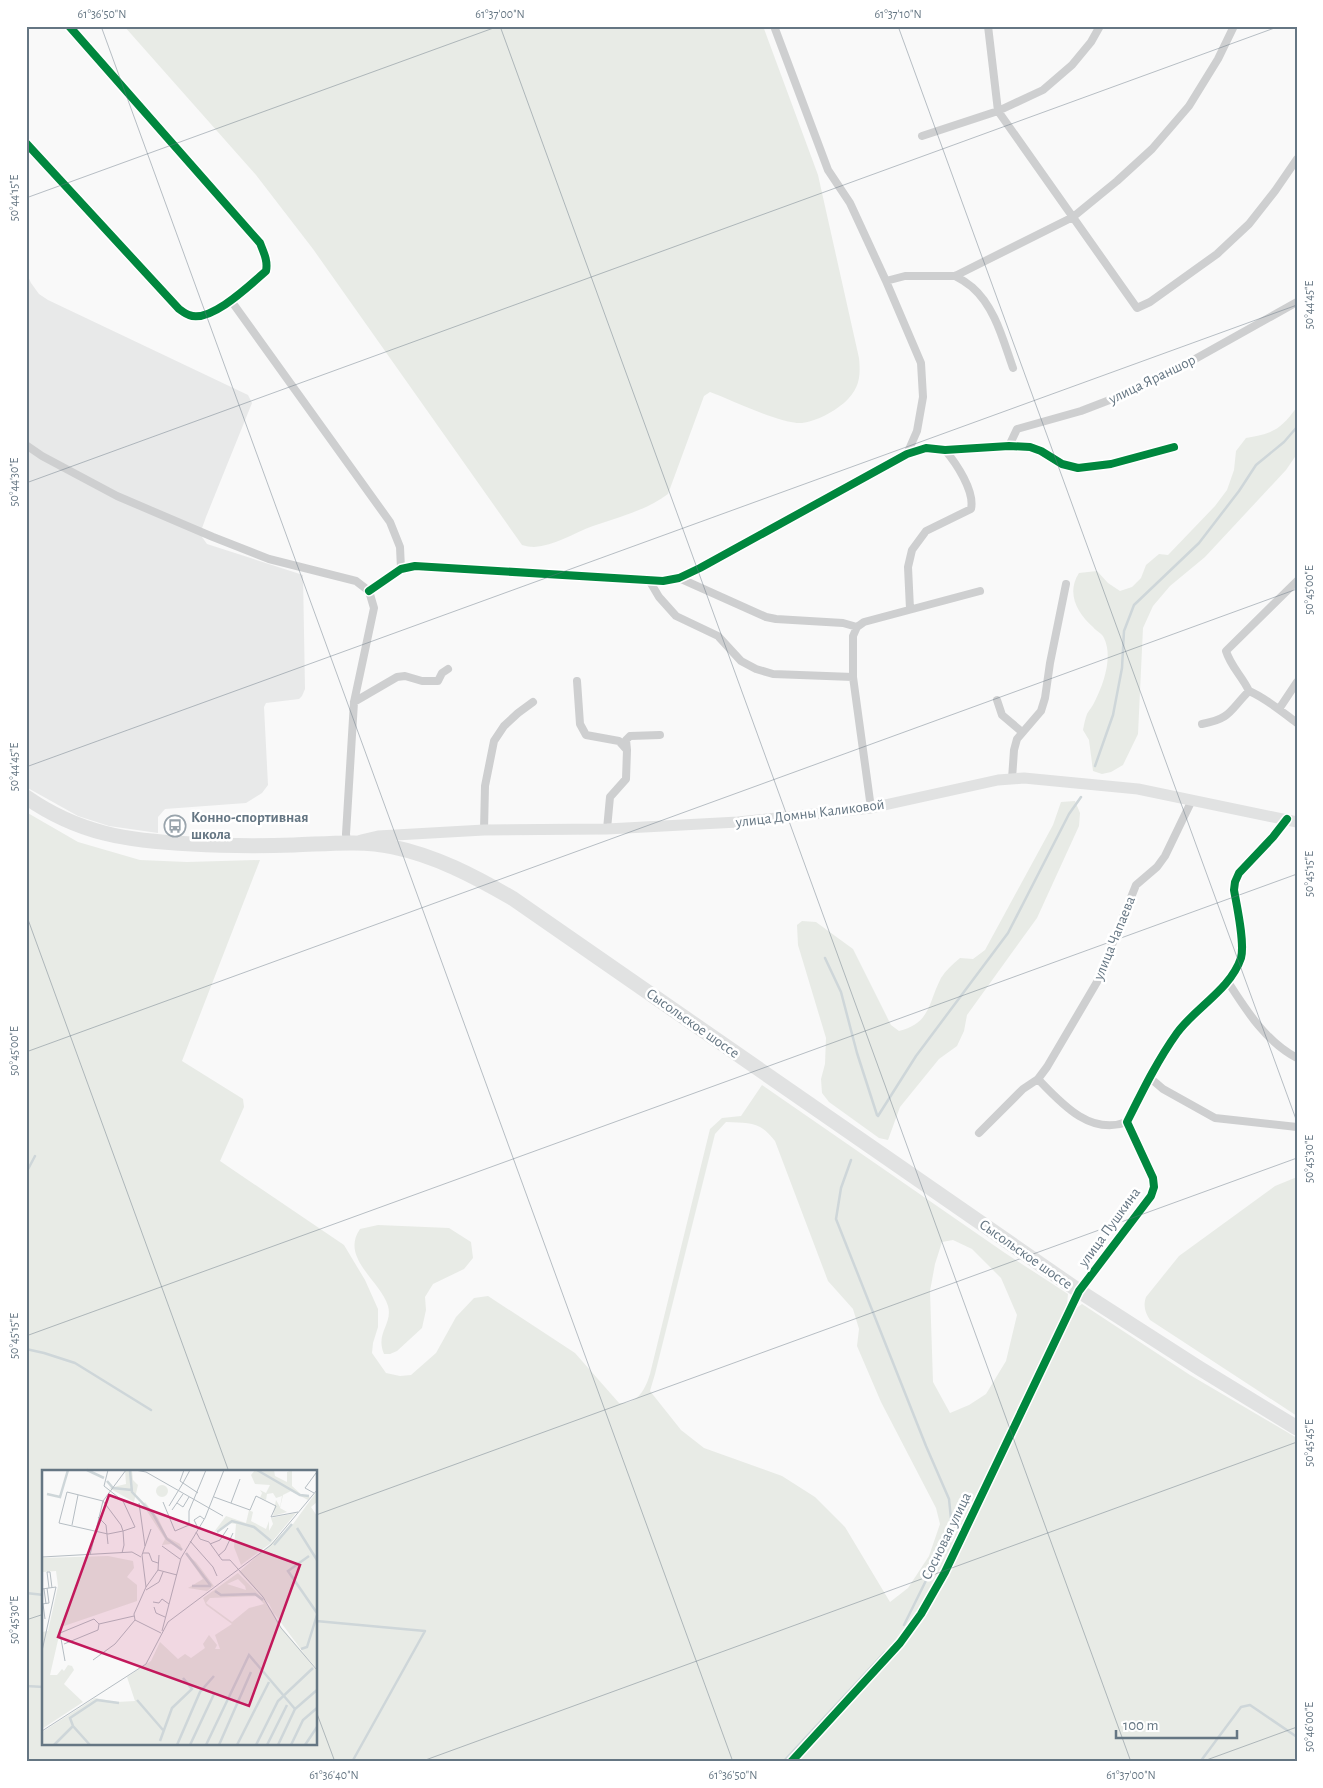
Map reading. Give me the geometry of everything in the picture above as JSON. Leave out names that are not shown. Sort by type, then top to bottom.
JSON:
[{"type":"highway","name":"Сысольское шоссе","points":[[26,797],[77,825],[110,836],[150,842],[241,847],[347,843],[392,847],[415,853],[455,868],[512,898],[1079,1291],[1297,1428]]},
{"type":"main road","name":"улица Домны Каликовой","points":[[347,843],[378,836],[484,830],[607,830],[738,822],[871,808],[998,780],[1012,779],[1061,781],[1129,788],[1292,820]]},
{"type":"street","points":[[26,143],[179,308],[190,316],[200,316],[232,302],[266,271],[267,264],[260,243],[69,26]]},
{"type":"street","points":[[774,26],[828,170],[850,203],[921,363],[923,397],[917,431],[907,454]]},
{"type":"street","points":[[988,26],[998,111],[1137,308],[1150,302],[1217,254],[1248,224],[1275,191],[1297,159]]},
{"type":"street","points":[[922,136],[998,111],[1042,90],[1072,65],[1091,42],[1100,26]]},
{"type":"street","points":[[886,281],[905,276],[955,276],[1073,217],[1152,150],[1183,113],[1218,59],[1234,26]]},
{"type":"street","points":[[955,276],[972,286],[982,298],[995,319],[1013,368]]},
{"type":"street","points":[[232,302],[390,522],[400,547],[401,569]]},
{"type":"street","name":"улица Яраншор","points":[[1009,446],[1017,429],[1082,411],[1133,392],[1297,302]]},
{"type":"street","points":[[26,445],[42,456],[126,500],[269,559],[356,581],[370,592],[374,608],[354,702],[347,843]]},
{"type":"street","points":[[370,592],[401,569],[415,566],[663,581],[679,578],[907,454],[926,448],[945,450],[1009,446],[1030,447],[1041,451],[1062,464],[1078,468],[1111,464],[1174,447]]},
{"type":"street","points":[[910,609],[908,567],[912,550],[926,531],[971,509],[972,504],[963,476],[954,460],[945,450]]},
{"type":"street","points":[[679,578],[766,617],[843,623],[857,627]]},
{"type":"street","points":[[649,580],[659,597],[676,616],[718,636],[741,661],[756,669],[773,674],[852,677]]},
{"type":"street","points":[[1297,581],[1226,651],[1230,662],[1249,691],[1279,709],[1297,724]]},
{"type":"street","points":[[1012,779],[1014,750],[1017,739],[1041,711],[1045,698],[1066,584]]},
{"type":"street","points":[[871,808],[852,677],[853,636],[857,627],[864,622],[980,591]]},
{"type":"street","points":[[354,702],[396,677],[405,676],[422,681],[438,680],[442,673],[448,669]]},
{"type":"street","points":[[577,681],[580,724],[586,735],[619,741],[626,750]]},
{"type":"street","points":[[1279,709],[1297,682]]},
{"type":"street","points":[[1202,724],[1225,718],[1249,691]]},
{"type":"street","points":[[997,700],[1002,715],[1022,732]]},
{"type":"street","points":[[484,830],[485,786],[494,741],[504,726],[533,702]]},
{"type":"street","points":[[607,830],[610,797],[626,779],[626,740],[630,736],[660,735]]},
{"type":"street","name":"улица Чапаева","points":[[979,1133],[1023,1089],[1038,1079],[1047,1067],[1097,982],[1136,885],[1157,867],[1165,856],[1192,800]]},
{"type":"street","points":[[1038,1079],[1063,1105],[1078,1117],[1098,1124],[1117,1126],[1127,1122],[1149,1078],[1178,1032],[1228,982],[1236,970],[1242,956],[1242,941],[1234,890],[1235,882],[1239,873],[1292,820]]},
{"type":"street","points":[[1228,982],[1269,1038],[1285,1052],[1297,1058]]},
{"type":"street","points":[[1149,1078],[1163,1089],[1216,1118],[1297,1127]]},
{"type":"street","name":"улица Пушкина","points":[[1079,1291],[1151,1196],[1154,1186],[1153,1178],[1127,1122]]},
{"type":"street","name":"Сосновая улица","points":[[791,1762],[900,1643],[921,1614],[945,1572],[1079,1291]]},
{"type":"shaded area","points":[[124,26],[763,26],[818,175],[859,358],[860,372],[856,388],[849,398],[835,410],[819,418],[802,423],[769,416],[710,392],[704,396],[668,494],[641,509],[593,526],[556,542],[534,547],[522,545],[313,249],[256,175]]},
{"type":"shaded area","points":[[26,272],[39,294],[48,300],[248,395],[252,403],[206,517],[201,531],[202,537],[207,544],[303,575],[305,689],[299,699],[266,703],[264,707],[268,785],[262,793],[246,803],[165,809],[158,817],[158,833],[109,826],[78,816],[26,787]]},
{"type":"shaded area","points":[[1297,407],[1297,454],[1286,470],[1205,557],[1170,586],[1153,606],[1143,628],[1138,734],[1123,765],[1111,772],[1102,774],[1093,771],[1089,740],[1083,730],[1087,714],[1094,703],[1104,678],[1108,653],[1103,636],[1087,621],[1078,609],[1073,595],[1075,580],[1079,573],[1097,571],[1108,583],[1120,591],[1132,587],[1141,578],[1146,565],[1159,554],[1168,555],[1215,506],[1227,490],[1234,470],[1236,451],[1246,438],[1270,432],[1281,426]]},
{"type":"shaded area","points":[[1075,801],[1080,813],[1079,826],[1037,918],[967,1015],[964,1031],[957,1046],[939,1059],[900,1107],[888,1140],[879,1138],[829,1102],[822,1093],[821,1079],[825,1064],[826,1038],[798,945],[797,925],[802,921],[816,922],[853,949],[891,1025],[899,1031],[909,1027],[917,1023],[927,1011],[945,972],[960,958],[973,959],[985,950],[1053,825],[1061,802]]},
{"type":"shaded area","points":[[26,812],[78,842],[140,860],[187,862],[260,860],[182,1061],[243,1099],[244,1107],[220,1161],[344,1245],[365,1280],[378,1309],[378,1327],[372,1353],[386,1373],[400,1376],[411,1375],[436,1353],[456,1317],[474,1298],[488,1296],[575,1353],[619,1403],[626,1403],[640,1395],[650,1374],[710,1129],[722,1118],[741,1116],[762,1085],[1005,1253],[1068,1294],[1067,1305],[942,1570],[917,1611],[896,1640],[785,1762],[26,1762]],"holes":[[[726,1122],[754,1124],[770,1134],[775,1141],[828,1281],[853,1309],[859,1329],[857,1346],[881,1402],[936,1508],[940,1524],[929,1556],[908,1588],[890,1602],[845,1527],[815,1497],[782,1476],[704,1448],[681,1430],[650,1391],[715,1134]],[[953,1240],[972,1249],[1001,1278],[1017,1315],[1006,1361],[986,1394],[969,1405],[950,1413],[933,1382],[930,1291],[935,1264],[942,1242]]]},
{"type":"shaded area","points":[[1297,1177],[1297,1416],[1150,1320],[1146,1312],[1145,1300],[1179,1256],[1275,1186]]},
{"type":"shaded area","points":[[378,1225],[449,1228],[471,1242],[473,1258],[464,1269],[433,1284],[425,1297],[426,1310],[422,1328],[397,1351],[390,1354],[384,1354],[382,1347],[383,1334],[389,1312],[388,1306],[384,1296],[358,1259],[355,1250],[355,1240],[360,1229]]},
{"type":"shaded area","points":[[1082,1304],[1190,1375],[1297,1438],[1297,1762],[797,1762],[903,1646],[924,1616],[949,1574],[1075,1309]]},
{"type":"waterway","points":[[1095,766],[1113,715],[1122,668],[1124,631],[1134,605],[1199,543],[1239,491],[1256,465],[1284,442],[1297,427]]},
{"type":"waterway","points":[[878,1116],[916,1056],[1008,933],[1069,814],[1081,797]]},
{"type":"waterway","points":[[825,958],[841,992],[857,1053],[877,1115]]},
{"type":"waterway","points":[[26,1173],[35,1156]]},
{"type":"waterway","points":[[851,1160],[841,1188],[836,1219],[949,1499],[951,1519],[948,1536],[904,1625]]},
{"type":"waterway","points":[[26,1349],[75,1363],[151,1410]]},
{"type":"waterway","points":[[26,1593],[42,1595]]},
{"type":"waterway","points":[[318,1621],[425,1631],[352,1762]]},
{"type":"waterway","points":[[783,1762],[885,1652]]},
{"type":"waterway","points":[[26,1686],[42,1687]]},
{"type":"waterway","points":[[1200,1762],[1241,1707],[1250,1705],[1297,1737]]},
{"type":"cycle path","points":[[26,143],[179,309],[187,314],[198,316],[208,314],[241,293],[266,271],[266,260],[260,243],[69,26]]},
{"type":"cycle path","points":[[369,591],[401,569],[415,566],[663,581],[679,578],[907,454],[926,448],[945,450],[1009,446],[1030,447],[1041,451],[1062,464],[1078,468],[1111,464],[1174,447]]},
{"type":"cycle path","points":[[791,1762],[900,1643],[921,1614],[945,1572],[1079,1291],[1151,1196],[1154,1187],[1153,1178],[1127,1122],[1156,1066],[1177,1033],[1221,989],[1236,969],[1241,958],[1242,943],[1234,890],[1235,882],[1239,873],[1287,819]]},
{"type":"place","name":"Конно-спортивная школа","points":[[175,826]]}]
